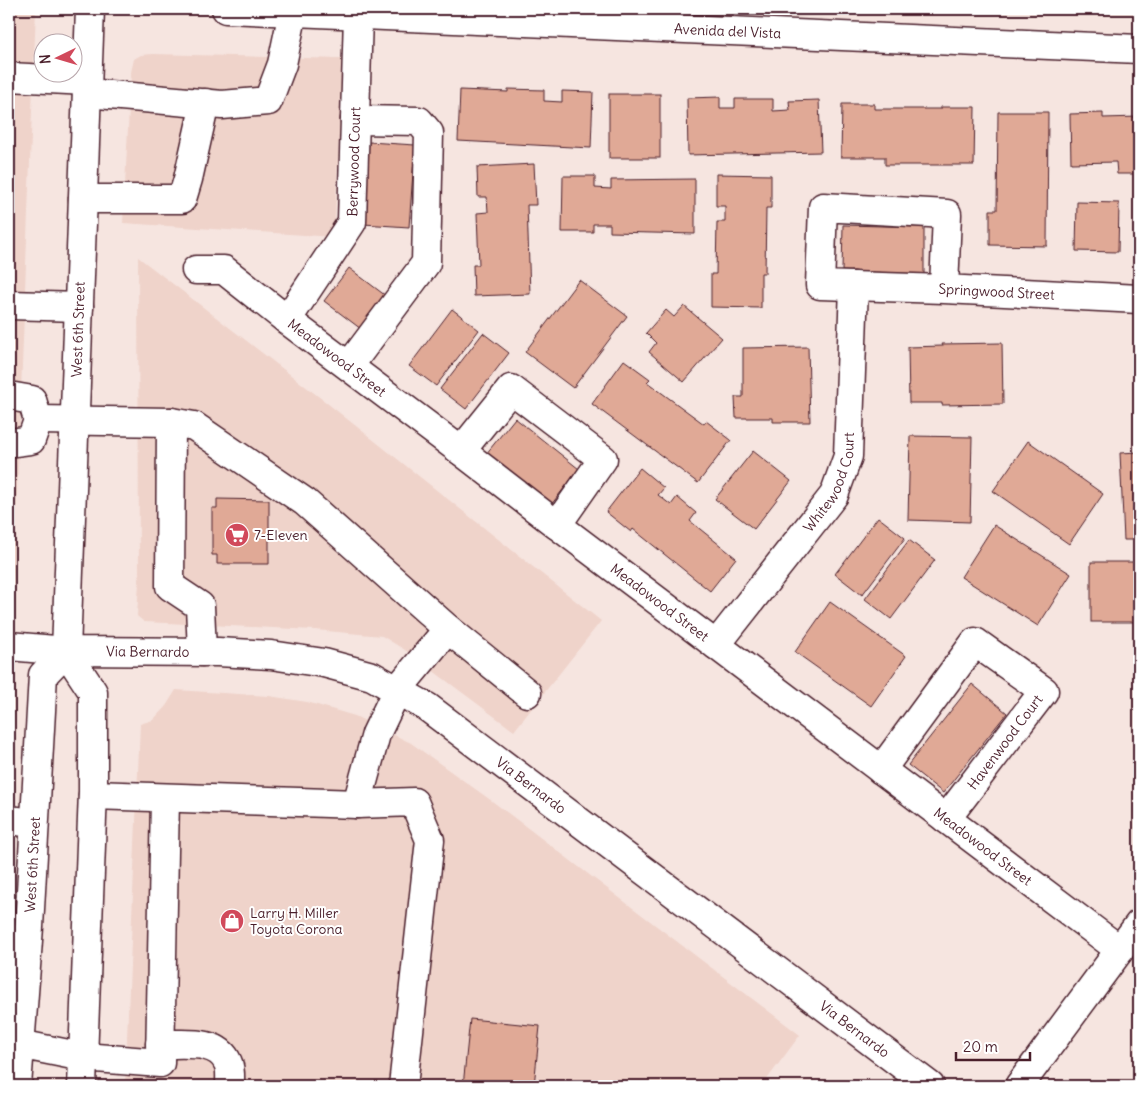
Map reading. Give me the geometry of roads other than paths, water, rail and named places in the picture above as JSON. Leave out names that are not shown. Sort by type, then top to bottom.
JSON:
[{"type":"street","name":"West 6th Street","points":[[17,1086],[14,1043],[22,822],[43,675],[66,650],[90,9]]},
{"type":"street","name":"Avenida del Vista","points":[[226,9],[571,16],[1139,49]]},
{"type":"street","points":[[9,77],[222,105],[268,101],[282,64],[280,10]]},
{"type":"street","name":"Berrywood Court","points":[[287,320],[352,222],[355,120],[342,12]]},
{"type":"street","points":[[83,199],[182,198],[205,103]]},
{"type":"street","points":[[349,366],[426,263],[428,133],[419,120],[355,120]]},
{"type":"street","name":"Springwood Street","points":[[944,289],[947,214],[824,207],[820,285],[1139,299]]},
{"type":"street","name":"Meadowood Street","points":[[196,270],[224,270],[557,525],[1120,950]]},
{"type":"street","name":"Whitewood Court","points":[[716,645],[834,495],[848,456],[854,286]]},
{"type":"street","points":[[9,305],[79,307]]},
{"type":"street","points":[[461,450],[511,389],[596,454],[603,460],[557,525]]},
{"type":"street","points":[[9,396],[32,400],[38,420],[31,440],[9,442]]},
{"type":"street","points":[[38,420],[171,422],[194,426],[305,502],[448,629],[527,693]]},
{"type":"street","points":[[171,422],[170,586],[200,606],[202,652]]},
{"type":"street","points":[[357,804],[376,734],[397,690],[448,629]]},
{"type":"street","name":"Havenwood Court","points":[[881,770],[975,642],[1044,691],[946,819]]},
{"type":"street","name":"Via Bernardo","points":[[9,646],[66,650],[271,655],[324,663],[372,676],[427,707],[930,1086]]},
{"type":"street","points":[[66,650],[93,692],[93,795],[82,1086]]},
{"type":"street","points":[[93,795],[357,804],[414,802],[430,840],[403,1086]]},
{"type":"street","points":[[160,1064],[165,798]]},
{"type":"street","points":[[1019,1086],[1139,924]]},
{"type":"street","points":[[14,1043],[83,1057],[160,1064],[210,1045],[221,1051],[229,1064],[230,1086]]},
{"type":"place","name":"7-Eleven","points":[[237,535]]},
{"type":"place","name":"Larry H. Miller Toyota Corona","points":[[232,921]]}]
